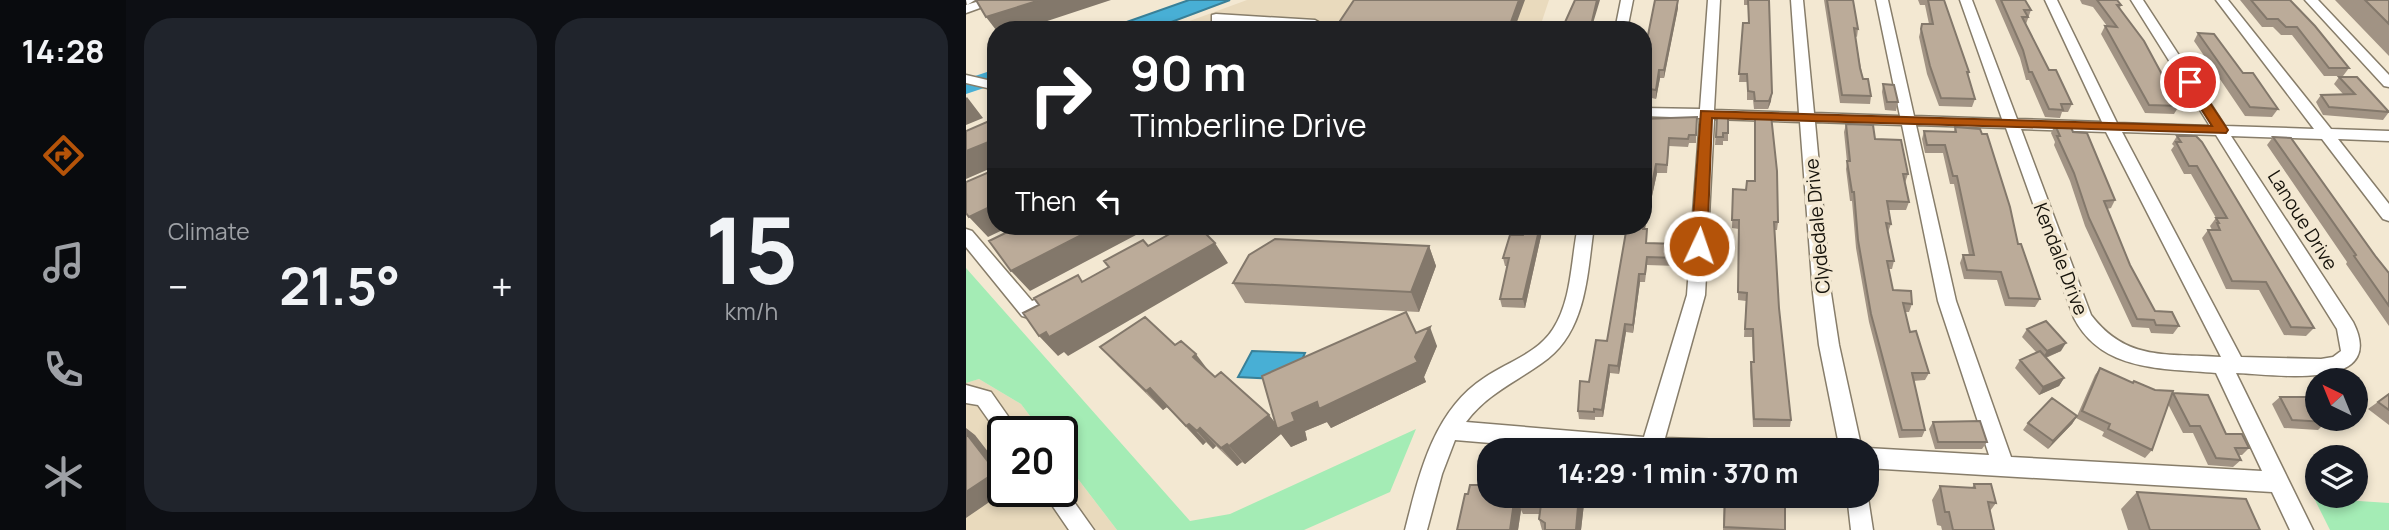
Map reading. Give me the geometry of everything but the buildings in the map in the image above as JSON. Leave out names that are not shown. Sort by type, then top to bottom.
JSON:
[{"type":"street","points":[[966,9],[996,0]]},
{"type":"street","points":[[1623,21],[1627,0]]},
{"type":"street","points":[[1655,438],[1696,295],[1714,0]]},
{"type":"street","name":"Clydedale Drive","points":[[1797,0],[1827,332],[1849,438]]},
{"type":"street","points":[[1882,0],[1947,300],[2004,467]]},
{"type":"street","name":"Kendale Drive","points":[[1966,0],[2010,124],[2089,329],[2109,346],[2135,358],[2229,365]]},
{"type":"street","points":[[2051,0],[2229,365],[2302,530]]},
{"type":"street","name":"Lanoue Drive","points":[[2137,0],[2352,339],[2352,351],[2346,360],[2336,365],[2229,365]]},
{"type":"street","points":[[2222,0],[2389,215]]},
{"type":"street","points":[[2311,0],[2389,83]]},
{"type":"street","points":[[1216,18],[1266,21]]},
{"type":"street","points":[[966,79],[987,84]]},
{"type":"street","points":[[1652,112],[2389,136]]},
{"type":"street","points":[[966,235],[1029,311],[1066,292]]},
{"type":"street","points":[[1416,530],[1436,456],[1449,430],[1480,391],[1534,358],[1550,346],[1562,331],[1570,310],[1584,235]]},
{"type":"street","points":[[968,393],[984,398],[997,416]]},
{"type":"street","points":[[1449,430],[1545,438]]},
{"type":"street","points":[[1879,459],[2279,482]]},
{"type":"street","points":[[1065,507],[1083,530]]},
{"type":"street","points":[[1859,508],[1862,530]]},
{"type":"shaded area","points":[[1247,0],[1549,0],[1542,21],[1190,21]]},
{"type":"shaded area","points":[[979,379],[1021,404],[1030,416],[987,416],[987,507],[1078,507],[1078,479],[1117,530],[966,530],[966,383]]},
{"type":"green space","points":[[966,268],[1190,521],[1230,514],[1416,429],[1390,492],[1304,530],[1117,530],[1078,479],[1078,416],[1030,416],[1021,404],[979,379],[966,383]]},
{"type":"green space","points":[[2368,502],[2389,503],[2389,530],[2330,530],[2319,508],[2368,508]]},
{"type":"water","points":[[1189,0],[1230,0],[1174,21],[1130,21]]},
{"type":"water","points":[[1252,351],[1305,353],[1293,380],[1238,377]]},
{"type":"waterway","points":[[966,87],[987,79]]},
{"type":"route","points":[[1699,246],[1706,113],[2221,130],[2190,82]]}]
